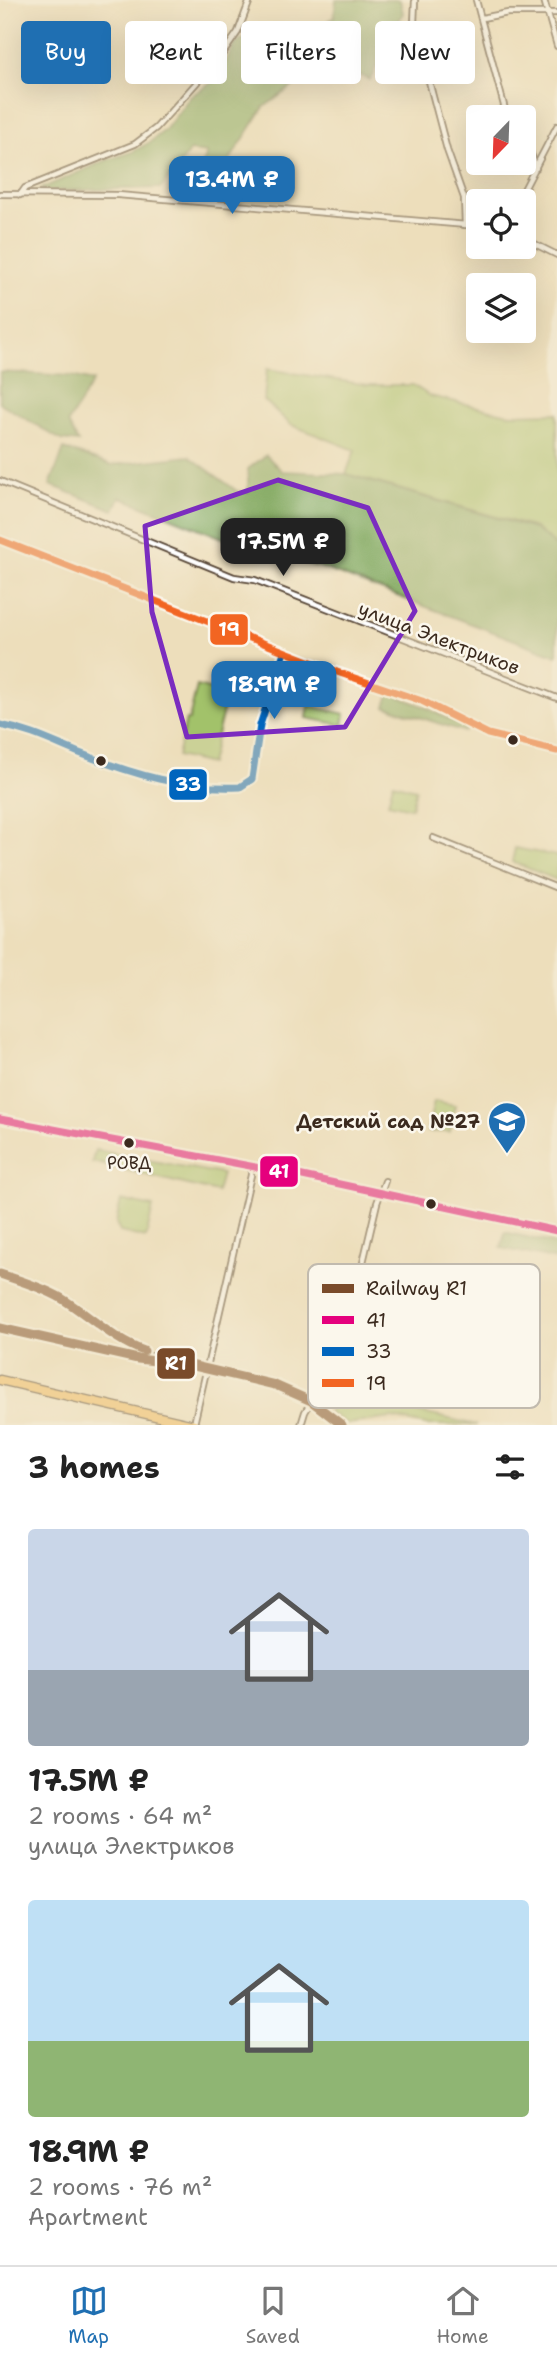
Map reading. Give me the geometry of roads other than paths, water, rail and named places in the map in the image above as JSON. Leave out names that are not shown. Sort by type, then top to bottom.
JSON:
[{"type":"highway","points":[[0,1380],[194,1425]]},
{"type":"main road","points":[[0,1119],[381,1192],[557,1231]]},
{"type":"street","points":[[19,196],[25,188],[135,144],[156,128],[224,52],[238,32],[250,0]]},
{"type":"street","points":[[0,194],[118,195],[465,225],[464,198],[447,149],[414,24],[415,0]]},
{"type":"street","points":[[476,0],[504,105]]},
{"type":"street","points":[[544,0],[557,46]]},
{"type":"street","points":[[482,18],[508,13],[557,13]]},
{"type":"street","points":[[536,169],[557,126]]},
{"type":"street","points":[[536,244],[557,255]]},
{"type":"street","name":"улица Электриков","points":[[0,481],[234,577],[256,580],[557,698]]},
{"type":"street","points":[[0,540],[284,652],[422,701],[488,734],[557,751]]},
{"type":"street","points":[[0,725],[35,733],[78,752],[152,778],[228,788],[240,787],[251,781],[260,725],[284,652]]},
{"type":"street","points":[[433,838],[557,888]]},
{"type":"street","points":[[194,1425],[251,1175],[250,1166]]},
{"type":"street","points":[[364,1264],[385,1181]]},
{"type":"street","points":[[301,1425],[308,1408]]},
{"type":"railway","points":[[0,1274],[53,1294],[128,1343],[153,1354]]},
{"type":"railway","points":[[0,1328],[138,1359],[190,1365],[275,1385],[308,1400]]},
{"type":"railway","points":[[320,1408],[342,1425]]},
{"type":"rail line","name":"R1","points":[[0,1274],[54,1294],[101,1327],[144,1351]]},
{"type":"rail line","name":"R1","points":[[0,1328],[138,1359],[190,1365],[275,1385],[308,1400]]},
{"type":"rail line","name":"R1","points":[[320,1408],[342,1425]]},
{"type":"place","name":"РОВД","points":[[129,1143]]},
{"type":"place","name":"Детский сад №27","points":[[507,1155]]}]
